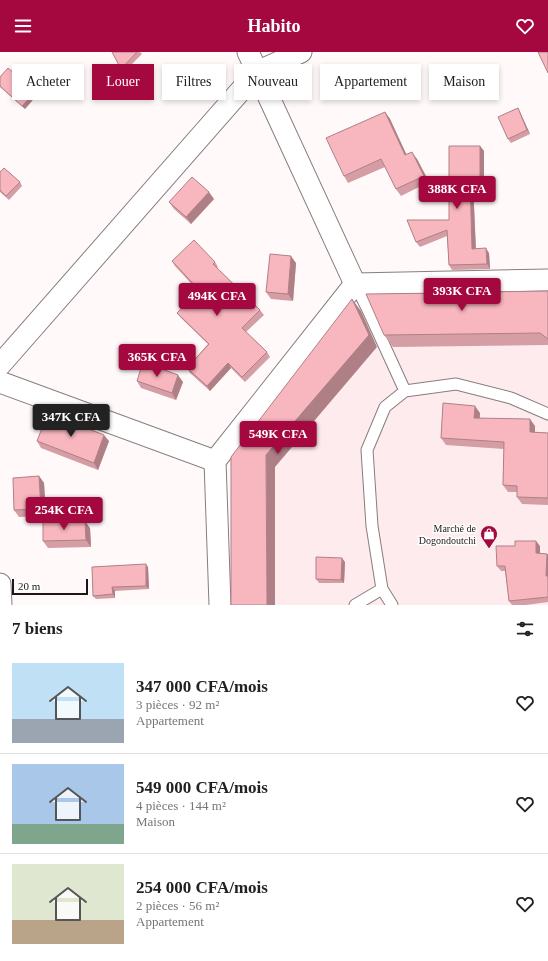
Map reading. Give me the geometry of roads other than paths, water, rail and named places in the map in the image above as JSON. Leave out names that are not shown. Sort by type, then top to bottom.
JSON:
[{"type":"street","points":[[248,52],[253,64]]},
{"type":"street","points":[[275,64],[301,52]]},
{"type":"street","points":[[0,365],[234,98]]},
{"type":"street","points":[[270,100],[355,284]]},
{"type":"street","points":[[355,284],[548,280]]},
{"type":"street","points":[[220,605],[216,461],[355,284]]},
{"type":"street","points":[[0,382],[216,461]]},
{"type":"street","points":[[0,584],[1,605]]},
{"type":"lane","points":[[355,284],[405,391]]},
{"type":"lane","points":[[392,605],[382,589],[372,526],[367,450],[385,407],[405,391],[456,384],[511,398],[548,414]]},
{"type":"lane","points":[[355,605],[382,589]]},
{"type":"place","name":"Marché de Dogondoutchi","points":[[489,549]]}]
